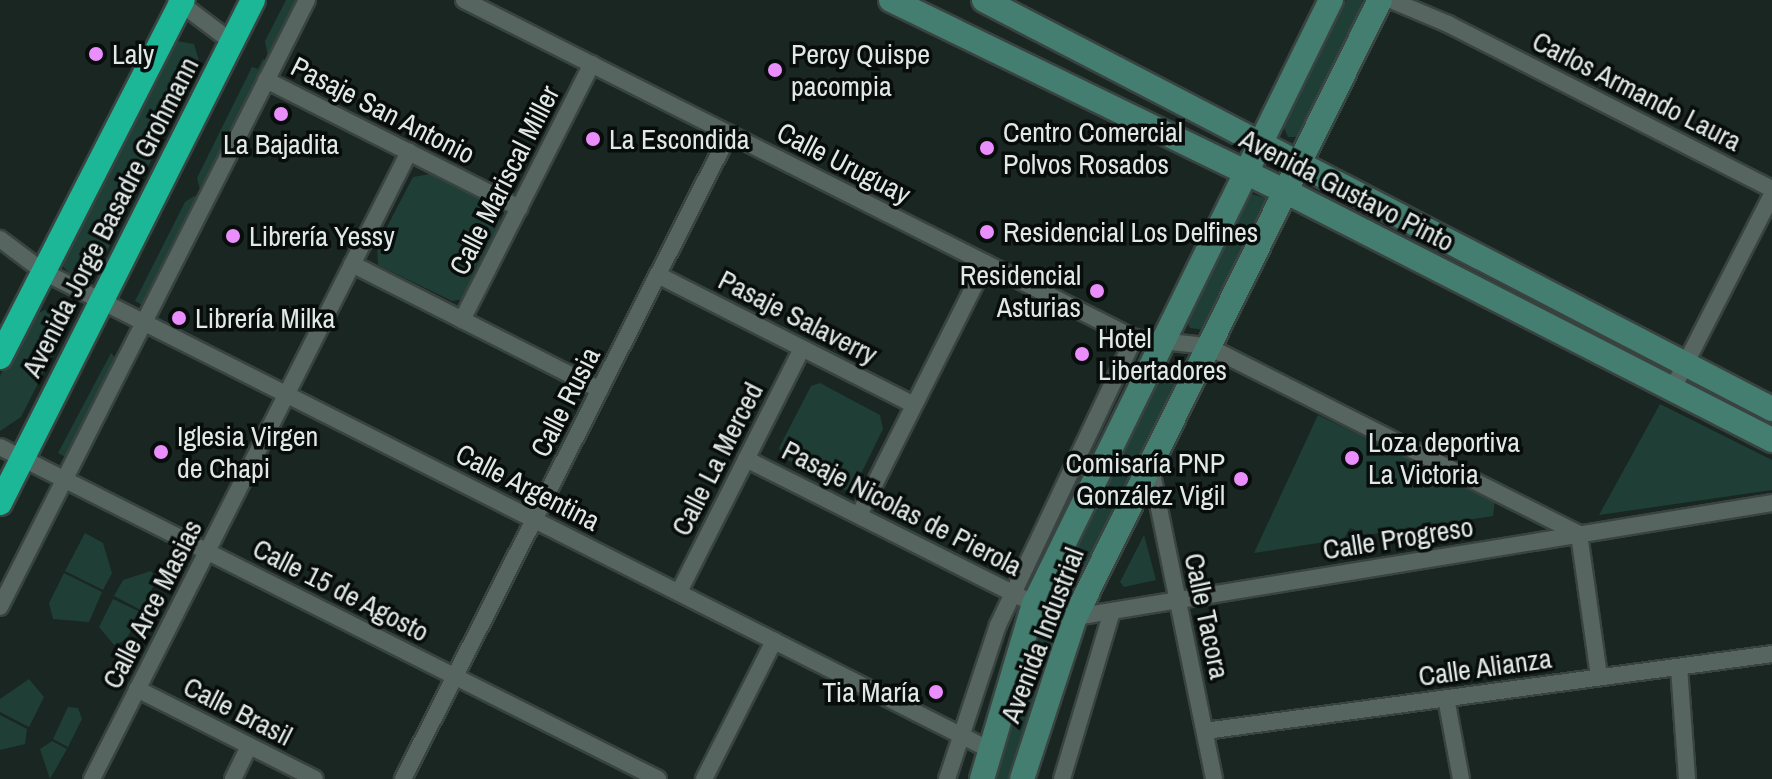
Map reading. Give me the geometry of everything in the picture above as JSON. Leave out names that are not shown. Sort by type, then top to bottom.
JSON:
[{"type":"highway","name":"Avenida Jorge Basadre Grohmann","points":[[0,503],[253,0]]},
{"type":"highway","name":"Avenida Jorge Basadre Grohmann","points":[[0,357],[180,2]]},
{"type":"main road","name":"Avenida Gustavo Pinto","points":[[891,0],[1287,192],[1772,440]]},
{"type":"main road","name":"Avenida Gustavo Pinto","points":[[984,0],[1261,140],[1772,409]]},
{"type":"main road","name":"Avenida Industrial","points":[[982,779],[988,749],[1034,604],[1331,0]]},
{"type":"main road","name":"Avenida Industrial","points":[[1022,779],[1075,617],[1380,0]]},
{"type":"street","points":[[0,607],[307,0]]},
{"type":"street","name":"Calle Uruguay","points":[[464,0],[1134,338],[1207,346],[1579,534]]},
{"type":"street","name":"Carlos Armando Laura","points":[[1391,0],[1448,24],[1772,189]]},
{"type":"street","points":[[180,2],[232,42]]},
{"type":"street","name":"Calle Mariscal Miller","points":[[462,320],[592,64]]},
{"type":"street","name":"Pasaje San Antonio","points":[[266,80],[519,208]]},
{"type":"street","name":"Calle Rusia","points":[[403,779],[729,134]]},
{"type":"street","name":"Calle Arce Masias","points":[[92,779],[409,152]]},
{"type":"street","points":[[1672,390],[1772,195]]},
{"type":"street","name":"Calle Argentina","points":[[0,239],[44,272],[988,749]]},
{"type":"street","points":[[859,515],[986,263]]},
{"type":"street","points":[[352,264],[600,390]]},
{"type":"street","name":"Pasaje Salaverry","points":[[658,275],[914,405]]},
{"type":"street","points":[[947,779],[1012,593],[1134,338]]},
{"type":"street","name":"Calle La Merced","points":[[679,592],[802,348]]},
{"type":"street","name":"Calle 15 de Agosto","points":[[0,447],[658,779]]},
{"type":"street","name":"Pasaje Nicolas de Pierola","points":[[746,459],[1034,604]]},
{"type":"street","name":"Calle Tacora","points":[[1150,464],[1214,779]]},
{"type":"street","name":"Calle Progreso","points":[[1034,604],[1075,617],[1772,503]]},
{"type":"street","points":[[1579,534],[1599,677]]},
{"type":"street","points":[[1062,779],[1112,611]]},
{"type":"street","points":[[704,779],[774,641]]},
{"type":"street","name":"Calle Alianza","points":[[1205,731],[1772,654]]},
{"type":"street","points":[[1679,667],[1687,779]]},
{"type":"street","name":"Calle Brasil","points":[[137,689],[315,779]]},
{"type":"street","points":[[1446,698],[1461,779]]},
{"type":"street","points":[[233,779],[249,746]]},
{"type":"green space","points":[[286,0],[298,0],[268,58],[265,41]]},
{"type":"green space","points":[[1346,0],[1362,0],[1365,5],[1300,137],[1288,137],[1283,126]]},
{"type":"green space","points":[[177,41],[194,44],[199,61],[100,266],[91,276],[76,281],[61,264],[167,47]]},
{"type":"green space","points":[[263,59],[267,61],[201,194],[197,178],[252,67],[258,69]]},
{"type":"green space","points":[[430,174],[500,209],[501,226],[465,299],[452,301],[378,265],[377,246],[413,177]]},
{"type":"green space","points":[[1248,193],[1266,198],[1268,204],[1205,330],[1190,328],[1186,320]]},
{"type":"green space","points":[[194,196],[199,198],[142,305],[135,301],[185,202]]},
{"type":"green space","points":[[45,310],[60,314],[65,330],[21,417],[0,431],[0,376],[30,317]]},
{"type":"green space","points":[[111,353],[117,360],[67,458],[58,453]]},
{"type":"green space","points":[[1165,370],[1179,375],[1179,386],[1074,592],[1067,594],[1057,589],[1056,581],[1158,375]]},
{"type":"green space","points":[[820,383],[880,415],[883,429],[854,488],[845,490],[782,457],[779,448],[811,386]]},
{"type":"green space","points":[[1660,404],[1772,460],[1772,490],[1599,515]]},
{"type":"green space","name":"Loza deportiva La Victoria","points":[[1318,415],[1495,500],[1493,516],[1366,535],[1350,528],[1344,539],[1254,553]]},
{"type":"green space","points":[[85,533],[103,543],[112,573],[103,590],[65,571]]},
{"type":"green space","points":[[1144,535],[1156,580],[1124,587],[1120,582]]},
{"type":"green space","points":[[151,571],[157,579],[141,610],[114,596],[123,580]]},
{"type":"green space","points":[[64,573],[102,592],[89,622],[53,619],[49,603]]},
{"type":"green space","points":[[113,599],[140,612],[126,640],[114,645],[99,627]]},
{"type":"green space","points":[[1041,633],[1054,635],[1056,642],[1018,779],[993,779]]},
{"type":"green space","points":[[29,679],[44,697],[29,727],[0,712],[0,699]]},
{"type":"green space","points":[[68,707],[78,708],[82,719],[68,747],[53,739]]},
{"type":"green space","points":[[0,715],[27,729],[25,744],[0,750]]},
{"type":"green space","points":[[52,741],[67,749],[50,779],[40,749]]},
{"type":"place","name":"Laly","points":[[96,54]]},
{"type":"place","name":"Percy Quispe pacompia","points":[[775,70]]},
{"type":"place","name":"La Bajadita","points":[[281,114]]},
{"type":"place","name":"La Escondida","points":[[593,139]]},
{"type":"place","name":"Centro Comercial Polvos Rosados","points":[[987,148]]},
{"type":"place","name":"Residencial Los Delfines","points":[[987,232]]},
{"type":"place","name":"Librería Yessy","points":[[233,236]]},
{"type":"place","name":"Residencial Asturias","points":[[1097,291]]},
{"type":"place","name":"Librería Milka","points":[[179,318]]},
{"type":"place","name":"Hotel Libertadores","points":[[1082,354]]},
{"type":"place","name":"Iglesia Virgen de Chapi","points":[[161,452]]},
{"type":"place","name":"Loza deportiva La Victoria","points":[[1352,458]]},
{"type":"place","name":"Comisaría PNP González Vigil","points":[[1241,479]]},
{"type":"place","name":"Tia María","points":[[936,692]]}]
